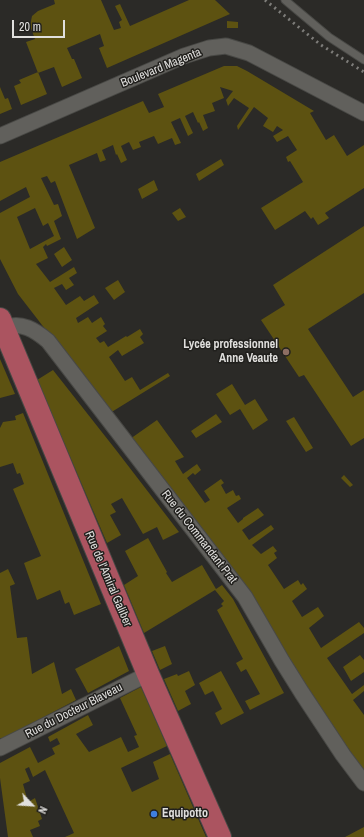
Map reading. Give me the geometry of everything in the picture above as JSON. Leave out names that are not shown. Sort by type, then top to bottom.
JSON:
[{"type":"main road","name":"Rue de l'Amiral Galiber","points":[[2,324],[148,674],[220,837]]},
{"type":"street","name":"Boulevard Magenta","points":[[0,136],[184,56],[209,48],[226,46],[249,53],[364,114]]},
{"type":"street","name":"Rue du Commandant Prat","points":[[2,324],[27,327],[48,341],[245,597],[282,662],[343,755],[364,783]]},
{"type":"street","name":"Rue du Docteur Blaveau","points":[[0,748],[148,674]]},
{"type":"lane","points":[[285,0],[329,37],[364,60]]},
{"type":"building","points":[[54,0],[101,0],[114,30],[121,28],[119,22],[122,20],[115,6],[120,4],[130,26],[189,0],[215,0],[230,14],[107,68],[99,48],[104,46],[100,34],[67,48],[72,59],[74,59],[82,78],[62,87],[54,67],[38,73],[26,42],[35,39],[30,26],[32,16],[38,11],[55,4]]},
{"type":"building","points":[[227,21],[238,22],[238,28],[227,28]]},
{"type":"building","points":[[224,66],[237,66],[314,111],[310,113],[326,140],[334,135],[347,156],[364,145],[364,188],[325,213],[329,218],[318,225],[313,217],[311,219],[305,211],[275,230],[261,208],[303,182],[286,157],[297,150],[288,136],[277,142],[273,136],[283,130],[277,126],[273,132],[263,126],[268,118],[254,107],[238,130],[237,126],[249,108],[234,98],[228,106],[226,100],[233,91],[220,87],[224,98],[212,103],[215,111],[203,115],[208,128],[203,131],[193,112],[185,116],[193,133],[188,136],[180,118],[171,122],[181,143],[175,145],[172,138],[158,144],[154,136],[139,142],[141,147],[133,150],[129,142],[121,146],[127,160],[121,163],[117,154],[116,155],[113,145],[102,150],[106,160],[100,162],[97,153],[69,165],[95,228],[77,239],[55,181],[51,183],[47,176],[41,178],[54,205],[58,204],[62,216],[54,221],[61,239],[47,246],[46,244],[43,247],[48,258],[36,264],[50,282],[74,267],[77,273],[69,278],[74,285],[66,290],[62,284],[54,288],[66,305],[80,296],[84,301],[94,295],[99,303],[76,318],[78,323],[88,317],[92,323],[101,317],[105,324],[103,326],[107,331],[96,338],[100,343],[104,341],[108,347],[140,329],[143,334],[140,337],[144,343],[122,356],[118,350],[109,357],[125,381],[132,377],[140,390],[168,373],[170,376],[110,413],[18,294],[0,259],[0,213],[30,197],[26,187],[0,201],[0,162],[143,101],[149,113],[164,107],[158,94]],"holes":[[[35,208],[43,226],[48,223],[54,236],[30,249],[17,217]]]},
{"type":"building","points":[[38,72],[47,94],[21,105],[14,86],[21,83],[19,80]]},
{"type":"building","points":[[0,87],[5,99],[8,98],[12,109],[0,114]]},
{"type":"building","points":[[221,159],[224,165],[199,181],[196,174]]},
{"type":"building","points":[[154,180],[158,190],[142,199],[138,189]]},
{"type":"building","points":[[180,208],[186,217],[178,221],[172,213]]},
{"type":"building","points":[[364,226],[364,293],[308,329],[353,397],[364,390],[364,438],[351,446],[304,375],[299,377],[261,320],[285,305],[273,285]]},
{"type":"building","points":[[64,247],[72,260],[62,267],[54,254]]},
{"type":"building","points":[[118,280],[125,292],[114,300],[105,288]]},
{"type":"building","points":[[0,359],[15,394],[0,398]]},
{"type":"building","points":[[53,370],[179,532],[163,540],[157,527],[143,534],[122,498],[111,504],[116,512],[110,515],[121,535],[107,543],[37,380]]},
{"type":"building","points":[[232,384],[245,405],[255,399],[268,420],[253,430],[240,409],[230,415],[216,394]]},
{"type":"building","points":[[23,413],[101,604],[74,615],[69,602],[65,604],[60,590],[37,600],[24,563],[41,556],[13,489],[24,484],[20,473],[17,474],[13,463],[0,467],[0,428],[3,422],[16,420],[15,416]]},
{"type":"building","points":[[216,414],[222,422],[196,438],[191,431]]},
{"type":"building","points":[[294,417],[313,448],[306,452],[286,421]]},
{"type":"building","points":[[157,420],[184,457],[175,461],[183,474],[197,464],[201,470],[195,475],[193,473],[187,478],[205,503],[210,500],[204,491],[221,479],[224,483],[221,485],[226,494],[233,490],[236,496],[239,495],[241,499],[227,508],[238,523],[258,508],[264,515],[242,530],[249,540],[271,525],[274,529],[252,545],[261,554],[273,546],[277,551],[274,553],[277,558],[268,565],[284,589],[298,580],[301,585],[303,583],[307,589],[292,601],[302,617],[318,607],[324,616],[309,628],[321,648],[359,622],[364,628],[364,633],[327,658],[352,694],[364,685],[364,691],[353,700],[364,715],[364,771],[130,439]]},
{"type":"building","points":[[344,475],[353,485],[350,487],[341,478]]},
{"type":"building","points":[[148,538],[172,582],[202,565],[216,589],[222,585],[233,599],[284,693],[250,710],[245,701],[260,694],[246,669],[241,672],[236,663],[243,659],[217,610],[223,606],[221,604],[224,601],[215,590],[144,633],[124,585],[138,576],[125,551]]},
{"type":"building","points":[[8,569],[15,584],[10,586],[17,638],[27,637],[32,674],[54,662],[62,694],[71,689],[76,700],[4,738],[0,738],[0,573]]},
{"type":"building","points":[[119,646],[129,671],[88,693],[75,669]]},
{"type":"building","points":[[165,646],[172,664],[160,670],[152,651]]},
{"type":"building","points":[[360,655],[364,660],[364,672],[351,681],[343,667]]},
{"type":"building","points":[[189,671],[195,685],[185,691],[191,704],[178,711],[164,679],[177,674],[178,676]]},
{"type":"building","points":[[221,671],[244,713],[221,725],[215,713],[222,709],[213,691],[205,695],[199,683]]},
{"type":"building","points":[[141,687],[167,746],[121,768],[132,792],[159,779],[153,762],[170,754],[206,837],[65,837],[74,833],[45,770],[33,777],[29,767],[25,769],[30,781],[23,784],[28,802],[35,798],[42,819],[38,821],[40,826],[30,830],[33,837],[8,837],[0,778],[0,763],[30,747],[38,763],[55,754],[52,748],[60,744],[57,738],[50,742],[48,737],[88,715],[93,725],[76,734],[89,752],[121,737],[128,752],[139,747],[134,736],[137,735],[120,698]]},
{"type":"building","points":[[364,827],[364,837],[345,837]]},
{"type":"railway","points":[[265,0],[321,45],[364,72]]},
{"type":"place","name":"Lycée professionnel Anne Veaute","points":[[286,352]]},
{"type":"place","name":"Equipotto","points":[[154,814]]}]
